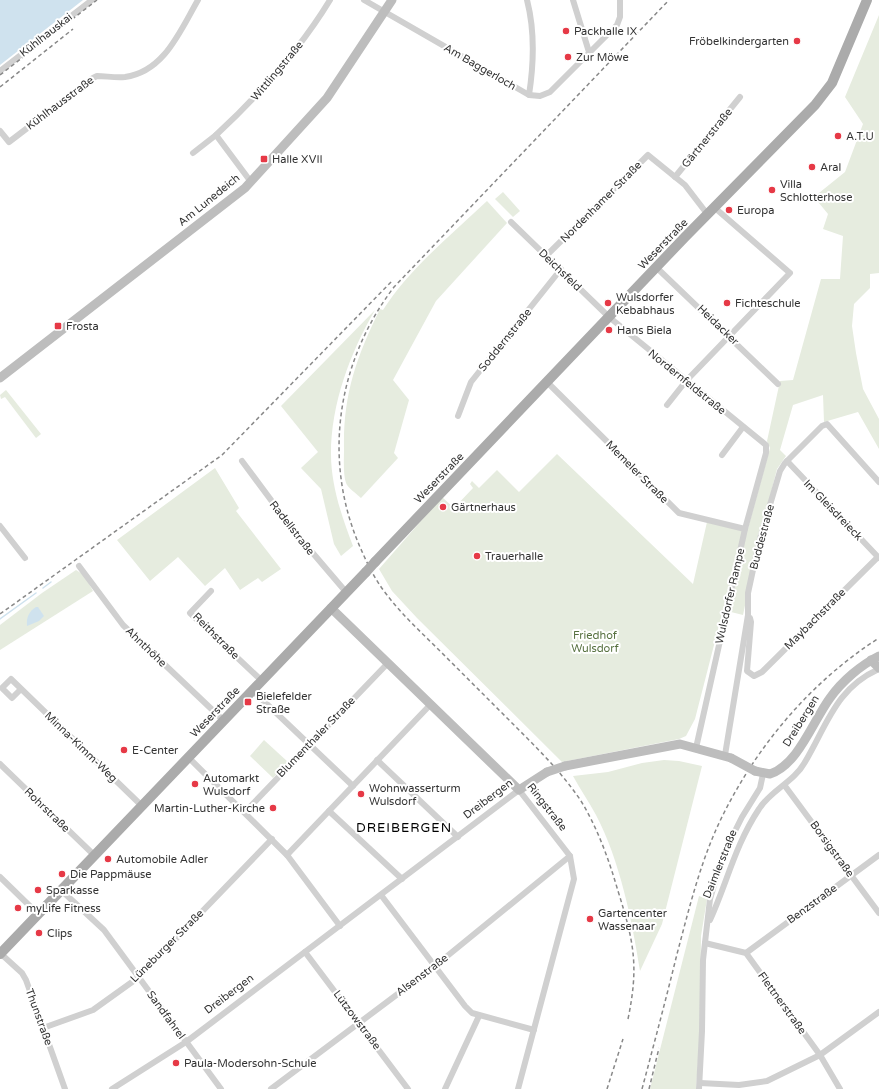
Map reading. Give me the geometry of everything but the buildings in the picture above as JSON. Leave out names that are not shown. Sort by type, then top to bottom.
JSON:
[{"type":"main road","name":"Weserstraße","points":[[0,954],[141,805],[821,98],[832,83],[867,0]]},
{"type":"street","name":"Kühlhauskai","points":[[0,71],[92,0]]},
{"type":"street","name":"Kühlhausstraße","points":[[0,131],[8,142],[93,78],[97,76],[131,76],[154,65],[167,52],[198,0]]},
{"type":"street","name":"Wittlingstraße","points":[[193,153],[216,135],[251,102],[291,57],[316,23],[330,0]]},
{"type":"street","name":"Am Baggerloch","points":[[364,0],[529,95],[540,96],[550,92],[617,25],[620,18],[620,0]]},
{"type":"street","name":"Am Lunedeich","points":[[0,378],[251,182],[327,98],[392,0]]},
{"type":"street","points":[[527,0],[533,33],[533,74],[529,95]]},
{"type":"street","points":[[573,0],[589,52]]},
{"type":"street","name":"Gärtnerstraße","points":[[730,337],[790,273],[712,211],[675,177],[740,97]]},
{"type":"street","points":[[216,135],[251,182]]},
{"type":"street","name":"Nordenhamer Straße","points":[[546,256],[648,155],[675,177]]},
{"type":"street","name":"Deichsfeld","points":[[511,222],[610,317]]},
{"type":"street","name":"Heidacker","points":[[657,268],[778,384]]},
{"type":"street","name":"Soddernstraße","points":[[458,416],[471,382],[561,269]]},
{"type":"street","name":"Nordernfeldstraße","points":[[610,317],[686,381],[766,445]]},
{"type":"street","points":[[667,405],[686,381],[730,337]]},
{"type":"street","name":"Memeler Straße","points":[[547,382],[679,513],[746,529]]},
{"type":"street","name":"Buddestraße","points":[[728,756],[748,615],[748,593],[759,542],[780,471],[787,461],[822,426],[826,424],[879,482]]},
{"type":"street","points":[[722,455],[743,427]]},
{"type":"street","name":"Wulsdorfer Rampe","points":[[696,748],[746,529],[766,453],[766,445]]},
{"type":"street","name":"Radellstraße","points":[[242,461],[294,531],[346,592]]},
{"type":"street","name":"Im Gleisdreieck","points":[[787,461],[878,557]]},
{"type":"street","points":[[0,526],[25,558]]},
{"type":"street","name":"Maybachstraße","points":[[750,675],[757,676],[762,672],[878,557]]},
{"type":"street","name":"Ahnthöhe","points":[[79,566],[123,625],[223,720]]},
{"type":"street","name":"Reithstraße","points":[[210,591],[190,613],[261,680]]},
{"type":"street","name":"Ringstraße","points":[[331,608],[519,790],[570,856],[574,879],[518,1089]]},
{"type":"street","name":"Buddestraße","points":[[748,615],[751,622],[747,666],[750,675]]},
{"type":"street","points":[[875,658],[879,669]]},
{"type":"street","name":"Dreibergen","points":[[112,1089],[186,1042],[519,790],[547,772],[565,766],[680,744],[728,756],[759,773],[775,773],[788,763],[799,748],[830,697],[849,677],[875,658]]},
{"type":"street","name":"Blumenthaler Straße","points":[[245,812],[388,663]]},
{"type":"street","name":"Daimlerstraße","points":[[707,925],[742,838],[760,808],[773,794],[785,786],[806,762],[832,710],[866,675],[879,669]]},
{"type":"street","name":"Minna-Kimm-Weg","points":[[21,688],[141,805]]},
{"type":"street","points":[[252,690],[353,786]]},
{"type":"street","points":[[287,855],[430,704]]},
{"type":"street","points":[[188,757],[287,855],[340,926]]},
{"type":"street","points":[[377,760],[458,836]]},
{"type":"street","name":"Rohrstraße","points":[[0,764],[94,855]]},
{"type":"street","name":"Daimlerstraße","points":[[699,1086],[702,983],[710,899],[723,855],[742,817],[760,788],[759,773]]},
{"type":"street","name":"Borsigstraße","points":[[785,786],[879,913]]},
{"type":"street","points":[[329,811],[402,879]]},
{"type":"street","name":"Lüneburger Straße","points":[[43,1028],[92,1010],[139,977],[272,839]]},
{"type":"street","name":"Benzstraße","points":[[746,953],[879,855]]},
{"type":"street","name":"Alsenstraße","points":[[271,1089],[434,966],[570,856]]},
{"type":"street","points":[[0,877],[38,914]]},
{"type":"street","name":"Sandfahrel","points":[[61,890],[104,930],[221,1089]]},
{"type":"street","points":[[381,895],[434,966],[472,1013],[534,1030]]},
{"type":"street","points":[[705,943],[746,953]]},
{"type":"street","name":"Lützowstraße","points":[[305,952],[408,1089]]},
{"type":"street","name":"Flettnerstraße","points":[[746,953],[820,1055],[840,1089]]},
{"type":"street","name":"Thunstraße","points":[[0,954],[22,973],[65,1089]]},
{"type":"street","points":[[699,1086],[740,1087],[767,1081],[820,1055],[879,1012]]},
{"type":"street","points":[[445,1089],[479,1016]]},
{"type":"green space","name":"Friedhof Wulsdorf","points":[[879,15],[879,273],[870,274],[870,288],[854,304],[852,326],[863,389],[879,419],[879,449],[858,412],[824,422],[823,395],[793,405],[780,450],[786,456],[777,469],[758,543],[743,615],[723,610],[695,719],[686,736],[679,739],[562,762],[417,618],[392,591],[379,569],[442,497],[454,508],[473,488],[470,484],[472,481],[479,488],[497,470],[519,492],[557,454],[693,584],[707,522],[747,532],[770,448],[767,441],[780,381],[793,380],[821,279],[840,279],[843,236],[823,229],[828,214],[814,197],[845,172],[863,124],[845,97]]},
{"type":"green space","points":[[503,192],[520,211],[513,217],[495,199]]},
{"type":"green space","points":[[487,201],[507,223],[436,301],[393,380],[409,400],[394,453],[398,458],[361,498],[349,487],[345,479],[344,429],[353,377],[364,344],[380,309],[383,310],[418,266]]},
{"type":"green space","points":[[375,310],[350,361],[334,416],[331,466],[341,513],[353,546],[341,556],[334,544],[321,489],[301,468],[318,452],[281,406]]},
{"type":"green space","points":[[6,390],[41,434],[36,438],[5,397],[1,399],[0,395]]},
{"type":"green space","points":[[215,468],[239,508],[236,511],[281,569],[262,582],[258,578],[240,590],[225,568],[205,586],[178,557],[150,581],[117,540]]},
{"type":"green space","points":[[76,570],[84,575],[93,591],[0,650],[0,625],[42,593]]},
{"type":"green space","points":[[264,740],[288,762],[273,778],[250,756]]},
{"type":"green space","points":[[664,760],[679,761],[702,766],[662,924],[640,971],[629,911],[612,852],[596,815],[573,776],[608,772],[642,763]]},
{"type":"green space","points":[[699,896],[707,899],[701,936],[700,1031],[696,1089],[650,1089]]},
{"type":"water","points":[[0,0],[83,0],[0,65]]},
{"type":"water","points":[[36,607],[38,607],[44,616],[39,621],[27,626],[28,615]]},
{"type":"waterway","points":[[43,588],[51,582]]},
{"type":"waterway","points":[[0,619],[36,593]]},
{"type":"railway","points":[[0,75],[97,0]]},
{"type":"railway","points":[[628,1019],[634,969],[631,940],[611,868],[593,823],[581,801],[567,781],[551,763],[406,618],[383,589],[368,565],[348,514],[341,480],[339,446],[341,412],[348,379],[359,347],[375,316],[394,287],[669,0]]},
{"type":"railway","points":[[0,87],[73,29]]},
{"type":"railway","points":[[0,614],[222,455],[393,280]]},
{"type":"railway","points":[[642,1089],[696,886],[713,837],[734,794],[767,743],[808,696],[830,675],[879,638]]},
{"type":"railway","points":[[607,1089],[623,1039]]},
{"type":"railway","points":[[649,1089],[659,1048]]},
{"type":"place","name":"Packhalle IX","points":[[566,31]]},
{"type":"place","name":"Fröbelkindergarten","points":[[797,41]]},
{"type":"place","name":"Zur Möwe","points":[[568,57]]},
{"type":"place","name":"A.T.U","points":[[838,136]]},
{"type":"place","name":"Halle XVII","points":[[264,159]]},
{"type":"place","name":"Aral","points":[[812,167]]},
{"type":"place","name":"Villa Schlotterhose","points":[[772,190]]},
{"type":"place","name":"Europa","points":[[729,210]]},
{"type":"place","name":"Wulsdorfer Kebabhaus","points":[[608,303]]},
{"type":"place","name":"Fichteschule","points":[[727,303]]},
{"type":"place","name":"Frosta","points":[[58,326]]},
{"type":"place","name":"Hans Biela","points":[[609,330]]},
{"type":"place","name":"Gärtnerhaus","points":[[443,507]]},
{"type":"place","name":"Trauerhalle","points":[[477,556]]},
{"type":"place","name":"Bielefelder Straße","points":[[248,702]]},
{"type":"place","name":"E-Center","points":[[124,750]]},
{"type":"place","name":"Automarkt Wulsdorf","points":[[195,784]]},
{"type":"place","name":"Wohnwasserturm Wulsdorf","points":[[361,794]]},
{"type":"place","name":"Martin-Luther-Kirche","points":[[273,808]]},
{"type":"place","name":"Automobile Adler","points":[[108,859]]},
{"type":"place","name":"Die Pappmäuse","points":[[62,874]]},
{"type":"place","name":"Sparkasse","points":[[38,890]]},
{"type":"place","name":"myLife Fitness","points":[[18,908]]},
{"type":"place","name":"Gartencenter Wassenaar","points":[[590,919]]},
{"type":"place","name":"Clips","points":[[39,933]]},
{"type":"place","name":"Paula-Modersohn-Schule","points":[[176,1063]]},
{"type":"district","name":"DREIBERGEN","points":[[404,828]]}]
